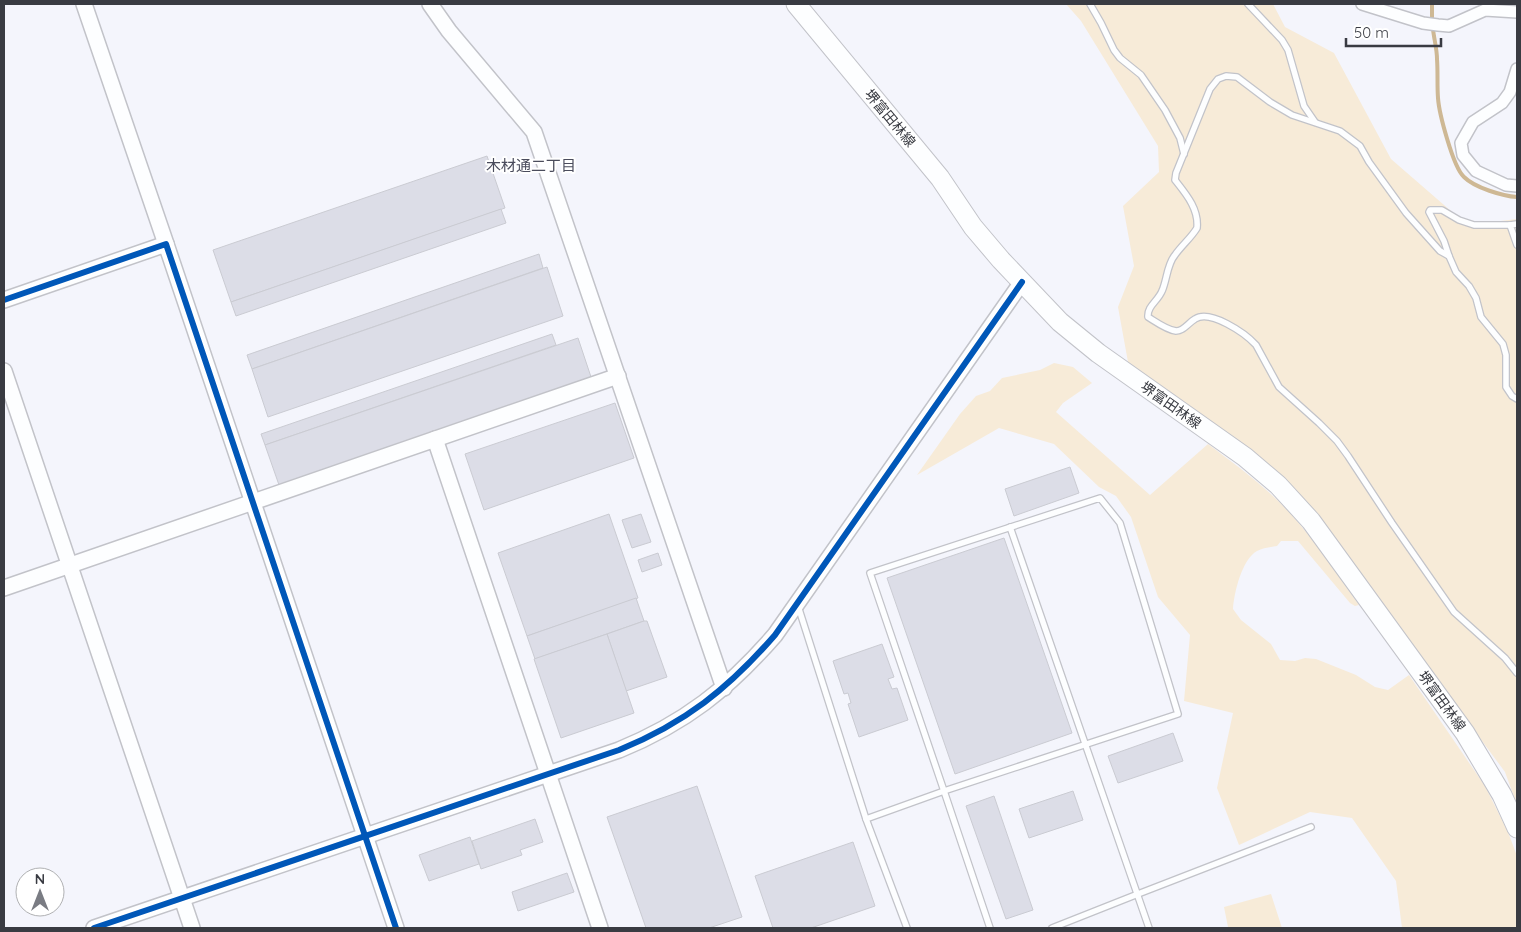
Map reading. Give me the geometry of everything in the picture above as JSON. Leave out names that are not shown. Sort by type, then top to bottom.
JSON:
[{"type":"main road","name":"堺富田林線","points":[[796,4],[940,178],[974,227],[1022,282],[1078,338],[1245,457],[1278,485],[1323,537],[1465,733],[1502,795],[1517,828]]},
{"type":"street","points":[[84,4],[396,928]]},
{"type":"street","points":[[430,4],[449,31],[534,132],[724,688]]},
{"type":"street","points":[[1362,4],[1438,26],[1449,26],[1485,10],[1517,12]]},
{"type":"street","points":[[1517,69],[1510,92],[1502,103],[1473,122],[1461,144],[1463,155],[1476,171],[1506,185],[1517,186]]},
{"type":"street","points":[[4,300],[166,244]]},
{"type":"street","points":[[94,928],[619,750],[658,732],[698,709],[724,688],[775,636],[1022,282]]},
{"type":"street","points":[[4,371],[192,928]]},
{"type":"street","points":[[4,588],[618,376]]},
{"type":"street","points":[[435,440],[600,928]]},
{"type":"lane","points":[[1090,4],[1105,29],[1114,50],[1120,58],[1141,75],[1166,110],[1180,138],[1184,154]]},
{"type":"lane","points":[[1248,4],[1285,45],[1304,106],[1315,122]]},
{"type":"lane","points":[[1449,256],[1440,251],[1406,213],[1369,162],[1360,146],[1340,131],[1292,115],[1270,102],[1237,77],[1226,76],[1218,79],[1210,89],[1176,173],[1176,180],[1195,211],[1197,228],[1194,234],[1173,256],[1163,289],[1158,300],[1151,306],[1148,317],[1173,331],[1181,330],[1195,319],[1208,316],[1236,329],[1251,340],[1256,345],[1279,387],[1337,441],[1454,612],[1504,658],[1517,673]]},
{"type":"lane","points":[[1517,224],[1510,226],[1474,225],[1459,220],[1442,210],[1430,210],[1429,212],[1444,241],[1456,272],[1469,286],[1476,298],[1481,317],[1503,344],[1506,355],[1506,386],[1512,396],[1517,399]]},
{"type":"lane","points":[[1510,226],[1517,245]]},
{"type":"lane","points":[[866,819],[944,791],[1178,714],[1120,523],[1100,498],[870,573],[944,791],[990,928]]},
{"type":"lane","points":[[1010,527],[1149,928]]},
{"type":"lane","points":[[798,605],[866,819],[908,928]]},
{"type":"lane","points":[[1052,928],[1311,827]]},
{"type":"shaded area","points":[[1066,4],[1273,4],[1285,27],[1334,53],[1391,159],[1459,218],[1484,223],[1517,219],[1517,805],[1505,772],[1356,571],[1215,425],[1128,362],[1118,307],[1134,266],[1123,206],[1159,172],[1158,146],[1081,21]]},
{"type":"shaded area","points":[[1054,363],[1073,367],[1092,383],[1063,403],[1056,412],[1150,495],[1208,444],[1261,485],[1300,524],[1359,605],[1355,606],[1350,603],[1298,541],[1281,541],[1277,546],[1257,551],[1247,561],[1237,586],[1233,609],[1241,620],[1271,644],[1280,660],[1316,659],[1356,675],[1375,687],[1388,690],[1409,675],[1485,786],[1508,832],[1517,856],[1517,928],[1402,928],[1396,881],[1352,818],[1310,812],[1239,845],[1217,788],[1233,713],[1184,701],[1190,635],[1158,597],[1131,517],[1116,496],[1099,487],[1054,444],[999,428],[917,475],[960,414],[976,396],[990,391],[1002,378],[1040,370]]},
{"type":"shaded area","points":[[1271,894],[1282,928],[1227,928],[1224,907]]},
{"type":"building","points":[[487,156],[505,208],[231,302],[213,250]]},
{"type":"building","points":[[501,209],[506,223],[236,316],[231,302]]},
{"type":"building","points":[[539,254],[543,268],[252,369],[247,355]]},
{"type":"building","points":[[547,267],[563,316],[268,417],[252,369]]},
{"type":"building","points":[[552,334],[556,345],[265,445],[261,434]]},
{"type":"building","points":[[578,338],[591,377],[279,485],[265,445]]},
{"type":"building","points":[[615,403],[634,458],[484,510],[465,454]]},
{"type":"building","points":[[1070,467],[1079,493],[1014,516],[1005,489]]},
{"type":"building","points":[[609,514],[638,598],[527,636],[498,553]]},
{"type":"building","points":[[641,514],[651,542],[632,548],[622,520]]},
{"type":"building","points":[[1004,538],[1072,733],[955,774],[887,578]]},
{"type":"building","points":[[658,553],[662,565],[642,572],[638,560]]},
{"type":"building","points":[[636,598],[644,621],[535,659],[527,636]]},
{"type":"building","points":[[647,621],[667,677],[626,691],[607,634]]},
{"type":"building","points":[[607,634],[634,713],[561,738],[534,659]]},
{"type":"building","points":[[882,644],[894,677],[888,679],[892,689],[897,688],[908,720],[859,737],[848,704],[851,703],[848,693],[844,694],[833,661]]},
{"type":"building","points":[[1173,733],[1183,761],[1118,783],[1108,756]]},
{"type":"building","points":[[697,786],[742,917],[709,928],[646,928],[607,817]]},
{"type":"building","points":[[1073,791],[1083,820],[1029,838],[1019,809]]},
{"type":"building","points":[[994,796],[1033,910],[1006,919],[966,806]]},
{"type":"building","points":[[535,819],[543,842],[520,850],[522,855],[481,869],[472,841]]},
{"type":"building","points":[[470,837],[479,864],[429,881],[419,855]]},
{"type":"building","points":[[853,842],[875,906],[811,928],[773,928],[755,876]]},
{"type":"building","points":[[567,873],[574,892],[518,911],[512,892]]},
{"type":"waterway","points":[[1432,4],[1432,22]]},
{"type":"waterway","points":[[1433,29],[1437,55],[1439,105],[1455,163],[1469,181],[1482,188],[1517,197]]},
{"type":"cycle path","points":[[4,300],[166,244],[396,928]]},
{"type":"cycle path","points":[[94,928],[619,750],[665,728],[704,703],[740,672],[775,635],[1022,282]]},
{"type":"district","name":"木材通二丁目","points":[[531,166]]}]
